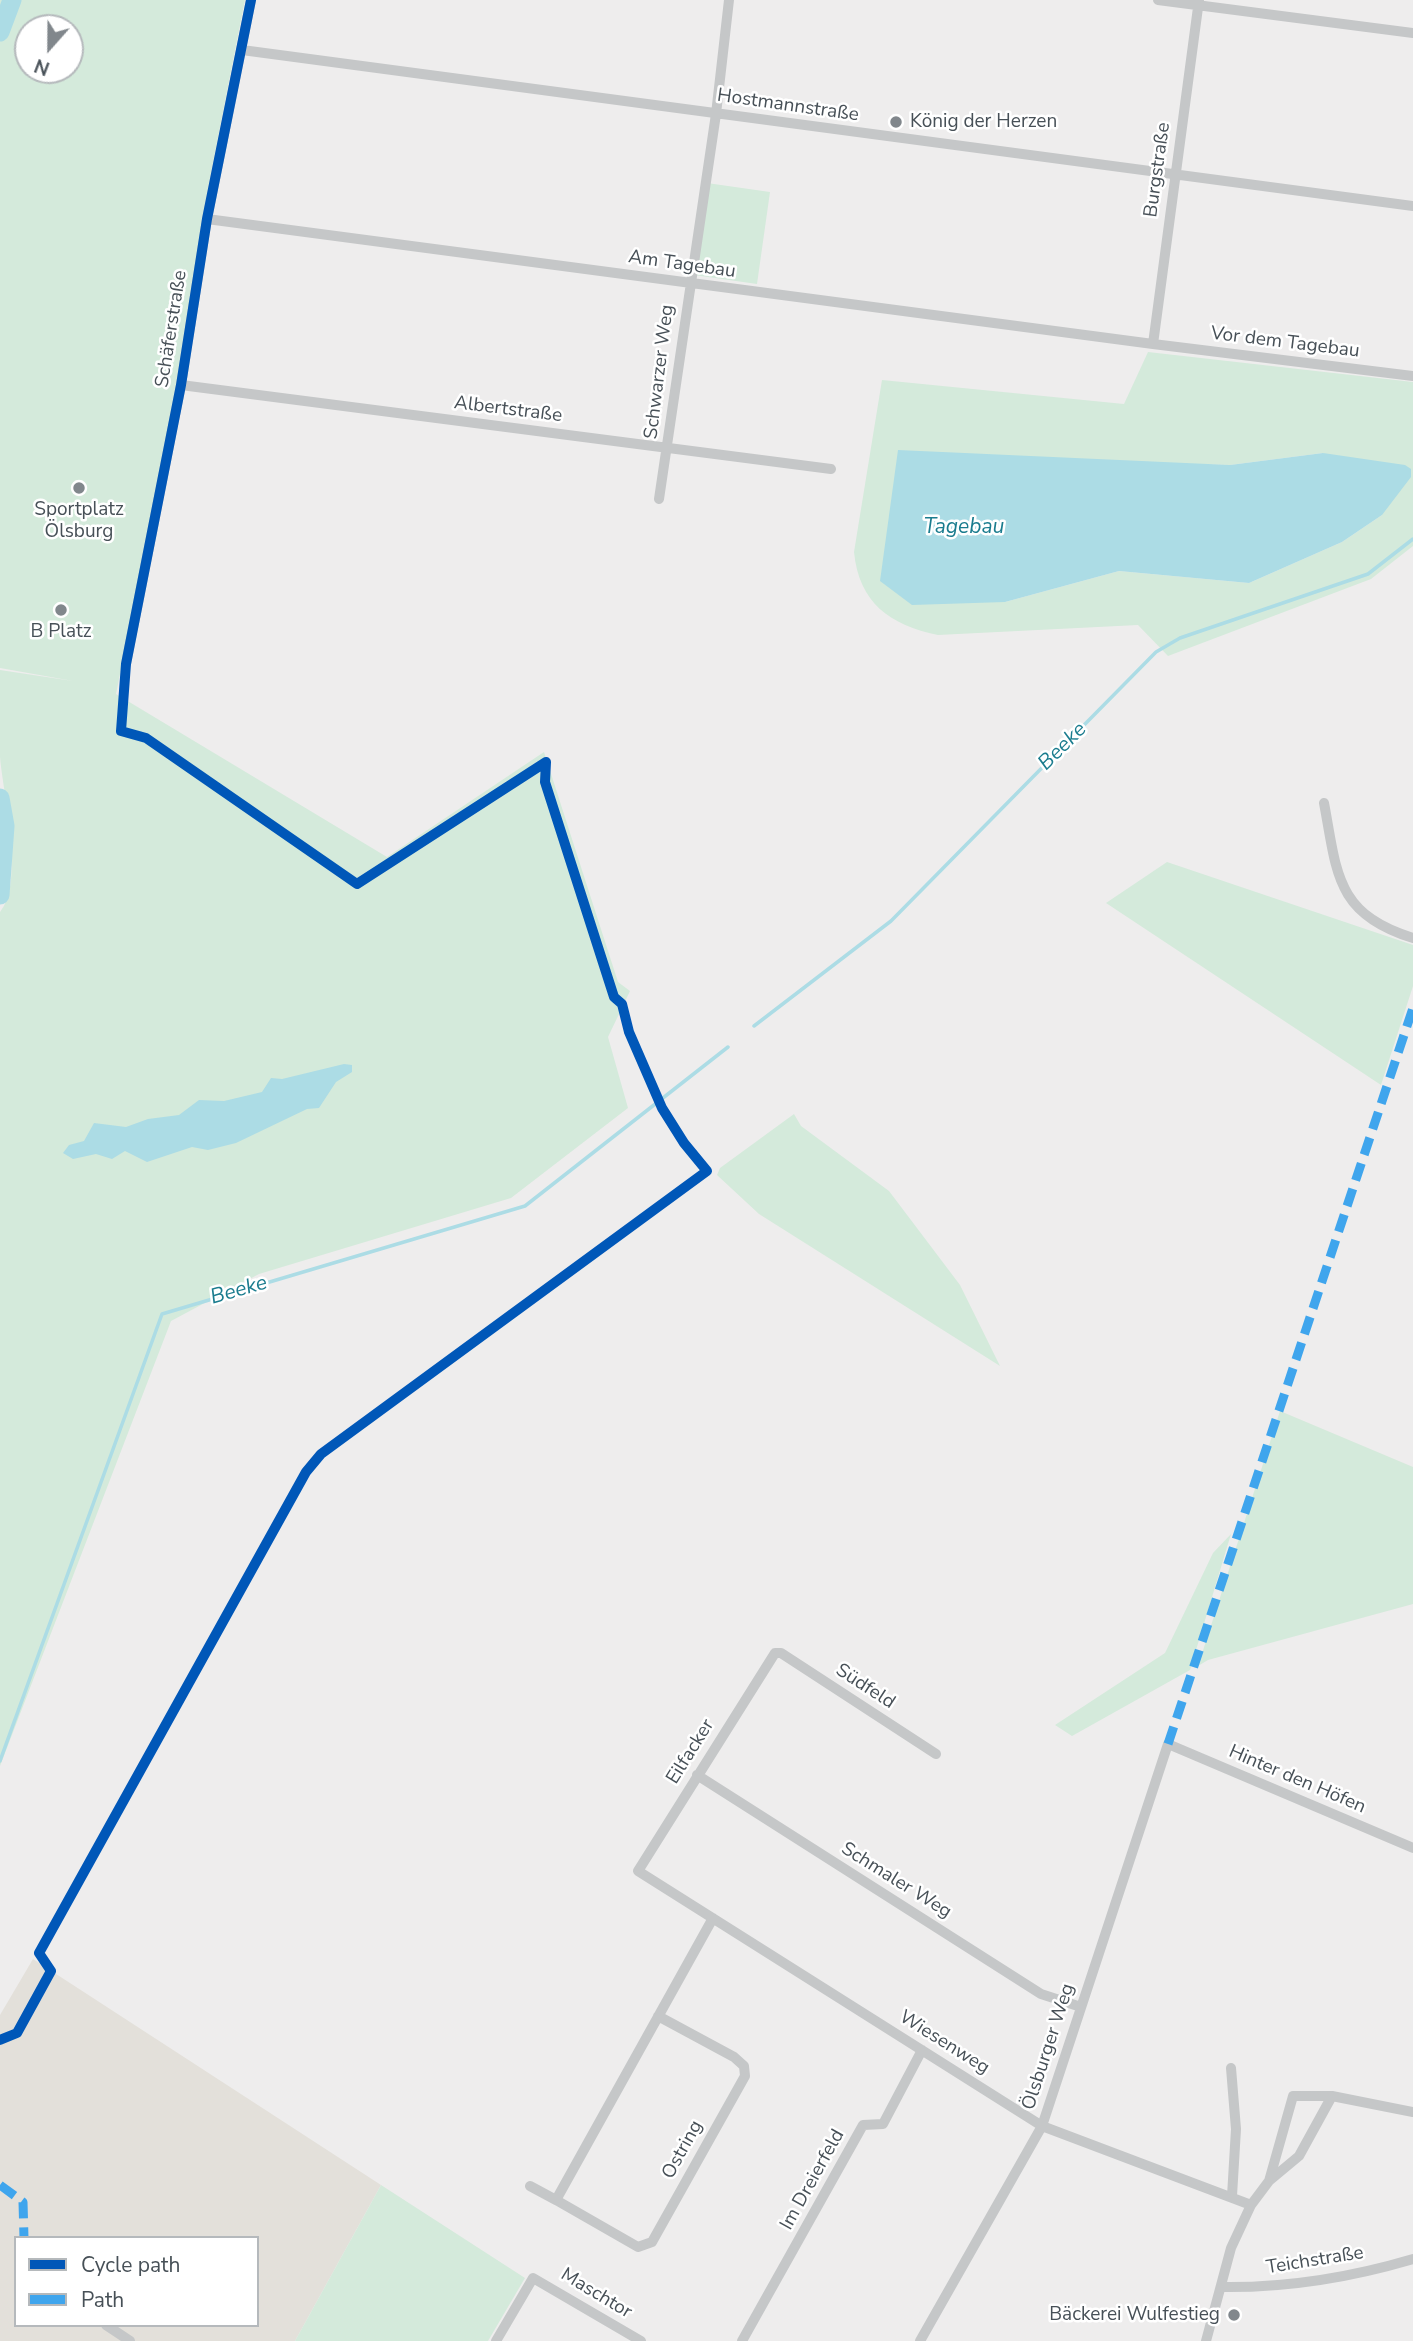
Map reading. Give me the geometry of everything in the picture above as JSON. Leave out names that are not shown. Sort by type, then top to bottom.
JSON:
[{"type":"street","name":"Schäferstraße","points":[[126,664],[181,385],[207,219],[251,0]]},
{"type":"street","name":"Schwarzer Weg","points":[[659,499],[716,114],[729,0]]},
{"type":"street","points":[[1158,0],[1199,3],[1413,33]]},
{"type":"street","name":"Burgstraße","points":[[1153,344],[1199,3]]},
{"type":"street","name":"Hostmannstraße","points":[[242,50],[1413,206]]},
{"type":"street","name":"Am Tagebau","points":[[207,219],[1153,344]]},
{"type":"street","name":"Vor dem Tagebau","points":[[1153,344],[1413,376]]},
{"type":"street","name":"Albertstraße","points":[[181,385],[831,469]]},
{"type":"street","points":[[1324,803],[1333,863],[1358,909],[1390,931],[1413,938]]},
{"type":"street","name":"Südfeld","points":[[775,1653],[781,1653],[936,1755]]},
{"type":"street","name":"Eilfacker","points":[[638,1871],[775,1653]]},
{"type":"street","name":"Hinter den Höfen","points":[[1168,1744],[1413,1848]]},
{"type":"street","name":"Ölsburger Weg","points":[[920,2341],[1042,2126],[1168,1744]]},
{"type":"street","name":"Schmaler Weg","points":[[697,1775],[1041,1994],[1081,2007]]},
{"type":"street","name":"Wiesenweg","points":[[638,1871],[1042,2126],[1251,2204]]},
{"type":"street","points":[[556,2200],[713,1918]]},
{"type":"street","name":"Ostring","points":[[530,2186],[638,2247],[645,2247],[652,2242],[745,2076],[744,2066],[734,2057],[658,2016]]},
{"type":"street","name":"Im Dreierfeld","points":[[741,2341],[863,2125],[883,2124],[922,2050]]},
{"type":"street","points":[[1231,2068],[1236,2129],[1232,2196]]},
{"type":"street","points":[[1269,2181],[1293,2096],[1332,2096],[1413,2112]]},
{"type":"street","points":[[1206,2341],[1231,2248],[1251,2204],[1269,2181],[1299,2156],[1332,2096]]},
{"type":"street","name":"Teichstraße","points":[[1221,2287],[1271,2288],[1332,2280],[1413,2259]]},
{"type":"street","name":"Maschtor","points":[[496,2341],[533,2278],[641,2341]]},
{"type":"street","points":[[109,2327],[130,2341]]},
{"type":"shaded area","points":[[33,1959],[381,2185],[295,2341],[0,2341],[0,2015]]},
{"type":"green space","points":[[0,0],[245,0],[202,219],[178,385],[116,694],[387,857],[544,752],[618,982],[630,991],[608,1037],[628,1108],[511,1198],[259,1274],[171,1321],[0,1766],[0,912],[7,899],[12,860],[0,757],[0,670],[73,681],[0,668]]},
{"type":"green space","points":[[707,183],[770,192],[757,284],[694,275]]},
{"type":"green space","points":[[1148,352],[1413,382],[1413,546],[1371,579],[1168,656],[1138,625],[938,635],[921,631],[892,618],[870,598],[862,585],[854,552],[882,380],[1124,404]],"holes":[[[1323,453],[1382,515],[1342,542],[1249,583],[1119,571],[1005,602],[1146,463],[1230,465]]]},
{"type":"green space","points":[[1167,862],[1413,945],[1413,986],[1381,1085],[1106,903]]},
{"type":"green space","points":[[794,1114],[801,1126],[889,1191],[960,1285],[1000,1366],[759,1214],[717,1175],[720,1168]]},
{"type":"green space","points":[[1280,1411],[1413,1467],[1413,1604],[1208,1660],[1198,1666]]},
{"type":"green space","points":[[1231,1534],[1190,1670],[1072,1736],[1055,1725],[1165,1653],[1213,1553]]},
{"type":"green space","points":[[381,2185],[525,2278],[488,2341],[295,2341]]},
{"type":"water","name":"Tagebau","points":[[898,450],[1230,465],[1323,453],[1405,465],[1411,469],[1411,477],[1382,515],[1342,542],[1249,583],[1119,571],[1005,602],[912,605],[880,581]]},
{"type":"water","points":[[344,1064],[352,1065],[352,1072],[336,1082],[319,1108],[307,1109],[236,1143],[208,1150],[192,1147],[147,1162],[125,1151],[112,1159],[96,1154],[73,1159],[63,1153],[69,1145],[84,1141],[94,1123],[126,1127],[148,1119],[179,1115],[199,1100],[224,1101],[262,1092],[271,1078],[282,1079]]},
{"type":"waterway","points":[[0,32],[12,0]]},
{"type":"waterway","name":"Beeke","points":[[754,1026],[891,921],[1156,652],[1180,638],[1368,574],[1413,539]]},
{"type":"waterway","points":[[0,798],[5,826],[0,895]]},
{"type":"waterway","name":"Beeke","points":[[0,1761],[162,1314],[525,1206],[728,1047]]},
{"type":"marked path","points":[[1168,1744],[1413,1008]]},
{"type":"marked path","points":[[0,2185],[23,2202],[24,2236]]},
{"type":"cycle path","points":[[251,0],[207,219],[181,385],[126,664],[121,731],[146,738],[357,884],[546,762]]},
{"type":"cycle path","points":[[0,2040],[17,2033],[51,1971],[39,1953],[306,1472],[321,1454],[707,1171],[684,1143],[662,1108],[629,1032],[622,1004],[614,997],[545,782],[546,762]]},
{"type":"place","name":"König der Herzen","points":[[896,122]]},
{"type":"place","name":"Sportplatz Ölsburg","points":[[79,488]]},
{"type":"place","name":"B Platz","points":[[61,610]]},
{"type":"place","name":"Bäckerei Wulfestieg","points":[[1234,2315]]}]
